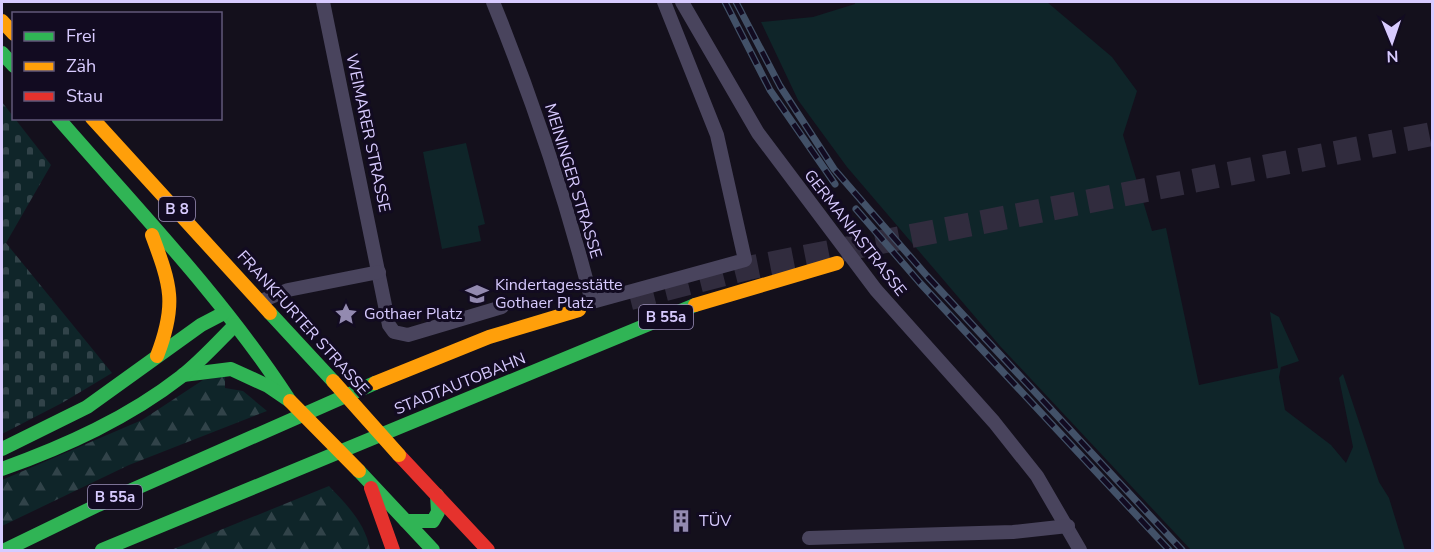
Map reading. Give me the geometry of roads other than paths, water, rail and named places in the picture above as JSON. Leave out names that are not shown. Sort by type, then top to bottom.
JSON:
[{"type":"main road","name":"FRANKFURTER STRASSE","points":[[60,120],[224,313],[248,313]]},
{"type":"main road","name":"FRANKFURTER STRASSE","points":[[94,120],[248,313],[333,381],[488,550]]},
{"type":"main road","points":[[147,223],[168,279],[172,298],[167,331],[157,356]]},
{"type":"main road","name":"STADTAUTOBAHN","points":[[102,550],[708,300],[837,264]]},
{"type":"main road","points":[[2,449],[87,407],[157,356],[224,313],[241,305],[248,313],[183,375],[153,396],[61,447],[2,469]]},
{"type":"main road","name":"STADTAUTOBAHN","points":[[5,550],[98,505],[415,365],[489,337],[579,310]]},
{"type":"main road","name":"FRANKFURTER STRASSE","points":[[248,313],[290,400],[433,550]]},
{"type":"main road","points":[[183,375],[231,369],[268,386],[290,400]]},
{"type":"main road","points":[[363,475],[390,536],[393,550]]},
{"type":"main road","points":[[406,521],[433,521],[438,512],[437,495]]},
{"type":"main road","points":[[461,521],[467,550]]},
{"type":"main road","points":[[123,550],[135,536]]},
{"type":"street","name":"WEIMARER STRASSE","points":[[323,2],[379,272]]},
{"type":"street","name":"MEININGER STRASSE","points":[[493,2],[517,61],[565,198],[592,302],[745,260],[717,135],[664,2]]},
{"type":"street","name":"GERMANIASTRASSE","points":[[682,2],[758,133],[876,290],[994,422],[1030,467],[1068,526],[1080,550]]},
{"type":"street","points":[[248,313],[288,290],[379,272],[389,325],[394,332],[408,335],[502,307]]},
{"type":"street","points":[[810,538],[1010,532],[1068,526]]},
{"type":"tunnel","points":[[630,298],[748,268],[1432,134]]},
{"type":"railway","points":[[725,2],[770,90],[835,184]]},
{"type":"railway","points":[[736,2],[780,86],[834,169],[927,276],[1182,550]]},
{"type":"railway","points":[[856,209],[920,283],[1169,550]]},
{"type":"place","name":"Kindertagesstätte Gothaer Platz","points":[[477,294]]},
{"type":"place","name":"Gothaer Platz","points":[[346,314]]},
{"type":"place","name":"TÜV","points":[[681,521]]}]
